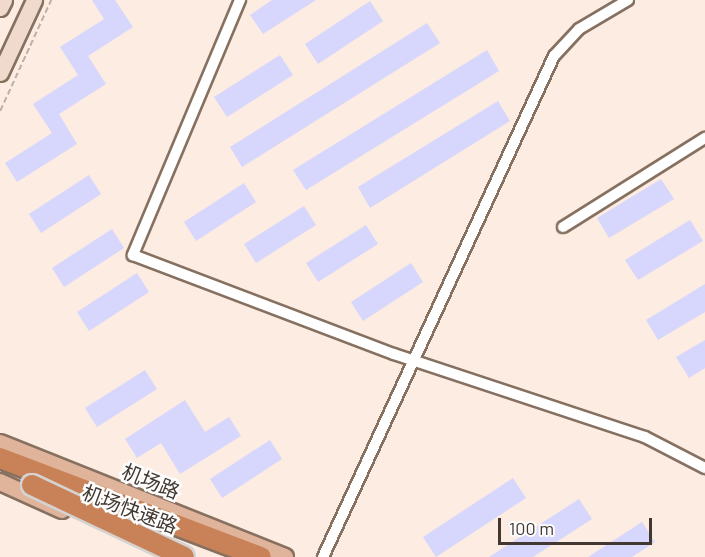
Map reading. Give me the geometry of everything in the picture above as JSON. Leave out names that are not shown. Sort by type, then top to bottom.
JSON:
[{"type":"highway","name":"机场快速路","points":[[0,458],[261,557]]},
{"type":"highway","name":"机场快速路","points":[[0,471],[226,557]]},
{"type":"highway","points":[[32,485],[183,557]]},
{"type":"main road","points":[[0,8],[4,0]]},
{"type":"main road","points":[[0,73],[34,0]]},
{"type":"main road","name":"机场路","points":[[0,443],[285,557]]},
{"type":"main road","points":[[0,482],[64,510],[196,557]]},
{"type":"street","points":[[240,0],[133,255],[414,361],[645,437],[705,468]]},
{"type":"street","points":[[323,557],[554,56],[579,29],[628,0]]},
{"type":"street","points":[[562,227],[705,138]]},
{"type":"path","points":[[0,111],[51,0]]},
{"type":"building","points":[[92,0],[115,0],[133,27],[88,56],[106,84],[59,114],[77,144],[17,182],[5,163],[52,133],[33,104],[78,75],[60,47],[104,19]]},
{"type":"building","points":[[272,0],[316,0],[263,34],[250,15]]},
{"type":"building","points":[[370,1],[383,21],[318,64],[305,44]]},
{"type":"building","points":[[427,23],[440,43],[242,167],[230,147]]},
{"type":"building","points":[[487,50],[499,71],[306,190],[293,170]]},
{"type":"building","points":[[280,55],[293,75],[227,117],[214,97]]},
{"type":"building","points":[[498,101],[510,121],[370,208],[358,187]]},
{"type":"building","points":[[89,175],[101,194],[41,233],[29,214]]},
{"type":"building","points":[[661,179],[674,199],[609,238],[597,218]]},
{"type":"building","points":[[244,183],[256,202],[196,241],[184,222]]},
{"type":"building","points":[[304,206],[316,225],[256,263],[244,244]]},
{"type":"building","points":[[690,220],[703,241],[638,280],[625,260]]},
{"type":"building","points":[[366,225],[378,244],[318,282],[306,263]]},
{"type":"building","points":[[112,229],[124,248],[64,287],[52,268]]},
{"type":"building","points":[[411,263],[423,282],[363,321],[351,302]]},
{"type":"building","points":[[137,273],[149,292],[89,331],[77,312]]},
{"type":"building","points":[[705,284],[705,312],[658,340],[646,320]]},
{"type":"building","points":[[705,340],[705,368],[689,378],[676,357]]},
{"type":"building","points":[[145,370],[157,389],[97,427],[85,408]]},
{"type":"building","points":[[185,400],[205,432],[229,417],[241,436],[180,474],[161,443],[137,458],[125,439]]},
{"type":"building","points":[[270,440],[282,459],[222,498],[210,479]]},
{"type":"building","points":[[513,478],[526,498],[436,557],[423,537]]},
{"type":"building","points":[[579,499],[592,519],[533,557],[489,557]]},
{"type":"building","points":[[642,522],[655,542],[632,557],[588,557]]}]
